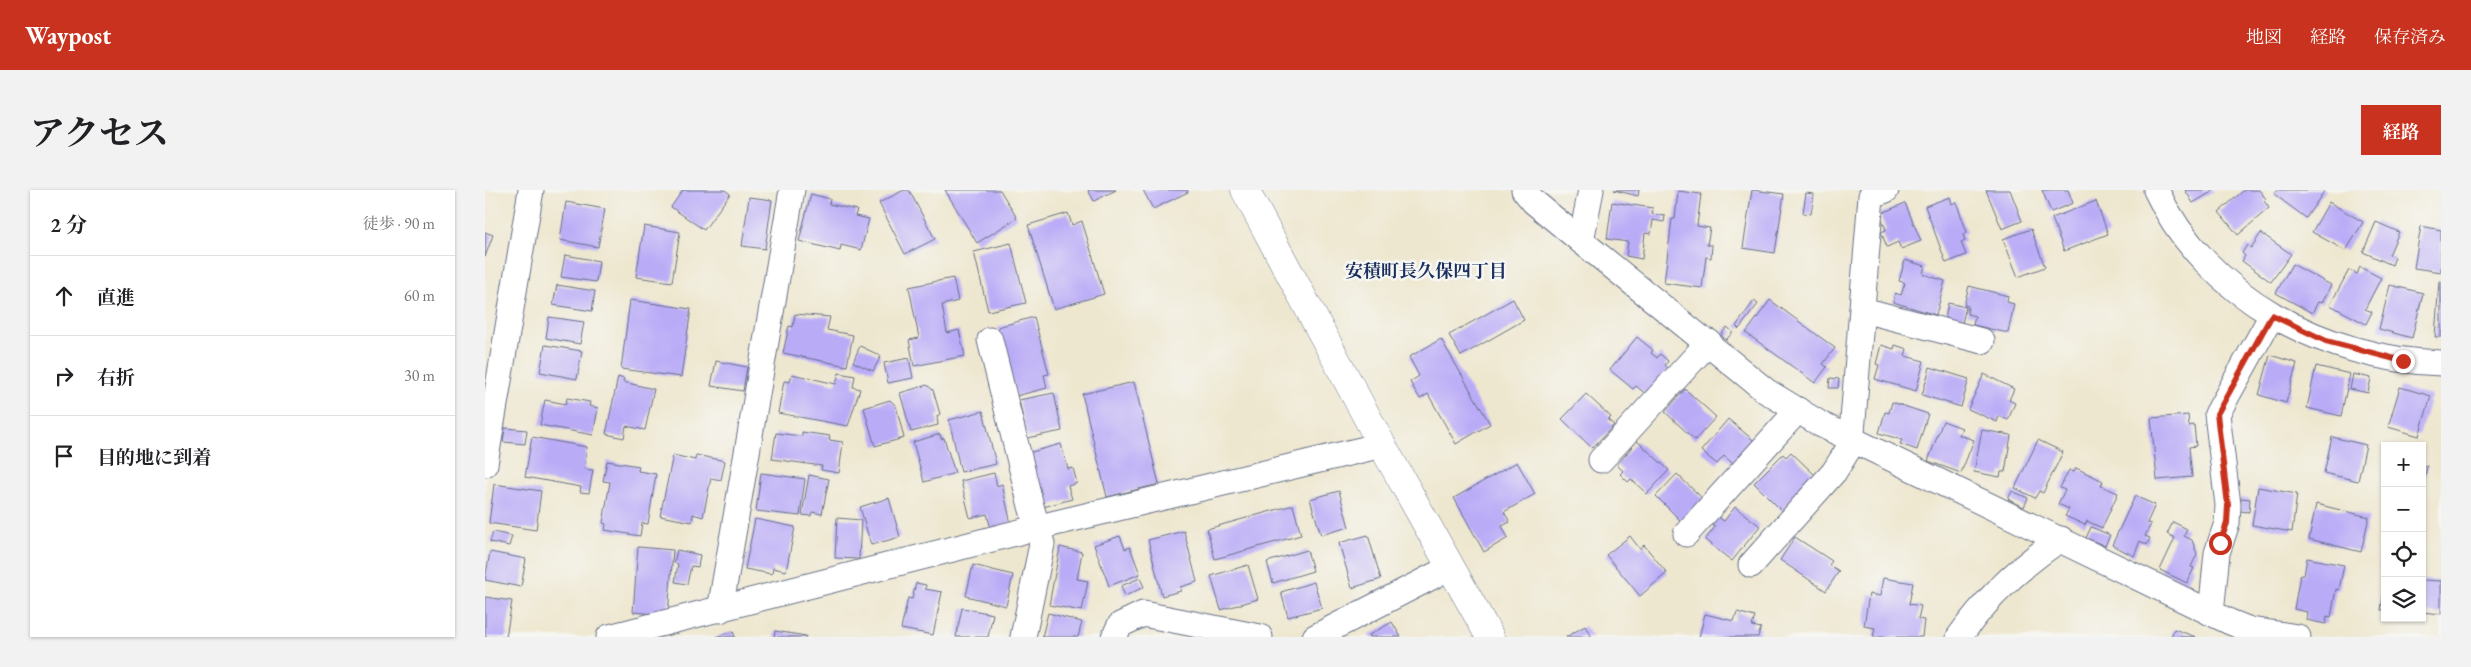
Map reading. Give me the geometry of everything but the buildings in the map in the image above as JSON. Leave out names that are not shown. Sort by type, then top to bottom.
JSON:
[{"type":"street","points":[[485,464],[531,190]]},
{"type":"street","points":[[720,610],[792,190]]},
{"type":"street","points":[[1245,190],[1383,445],[1490,637]]},
{"type":"street","points":[[1524,190],[1534,202],[1581,242],[1709,342],[1766,390],[1798,410],[1853,439],[2211,613],[2250,630],[2272,635],[2298,637]]},
{"type":"street","points":[[1581,242],[1591,190]]},
{"type":"street","points":[[1751,565],[1834,472],[1845,457],[1853,439],[1871,196],[1886,190]]},
{"type":"street","points":[[2156,190],[2181,230],[2209,266],[2239,292],[2272,315],[2326,341],[2403,361],[2441,363]]},
{"type":"street","points":[[1863,310],[1982,341]]},
{"type":"street","points":[[2211,613],[2217,553],[2227,523],[2228,505],[2217,414],[2272,315]]},
{"type":"street","points":[[990,340],[1031,506],[1039,527],[1042,553],[1023,637]]},
{"type":"street","points":[[1601,460],[1709,342]]},
{"type":"street","points":[[1686,534],[1798,410]]},
{"type":"street","points":[[609,637],[1039,527],[1383,445]]},
{"type":"street","points":[[1959,637],[1976,612],[2038,554],[2061,539]]},
{"type":"street","points":[[1315,637],[1451,567]]},
{"type":"street","points":[[1114,637],[1120,625],[1143,614],[1261,637]]},
{"type":"district","name":"安積町長久保四丁目","points":[[1426,271]]},
{"type":"route","points":[[2220,543],[2227,523],[2228,490],[2217,429],[2217,414],[2272,315],[2326,341],[2403,361]]}]
